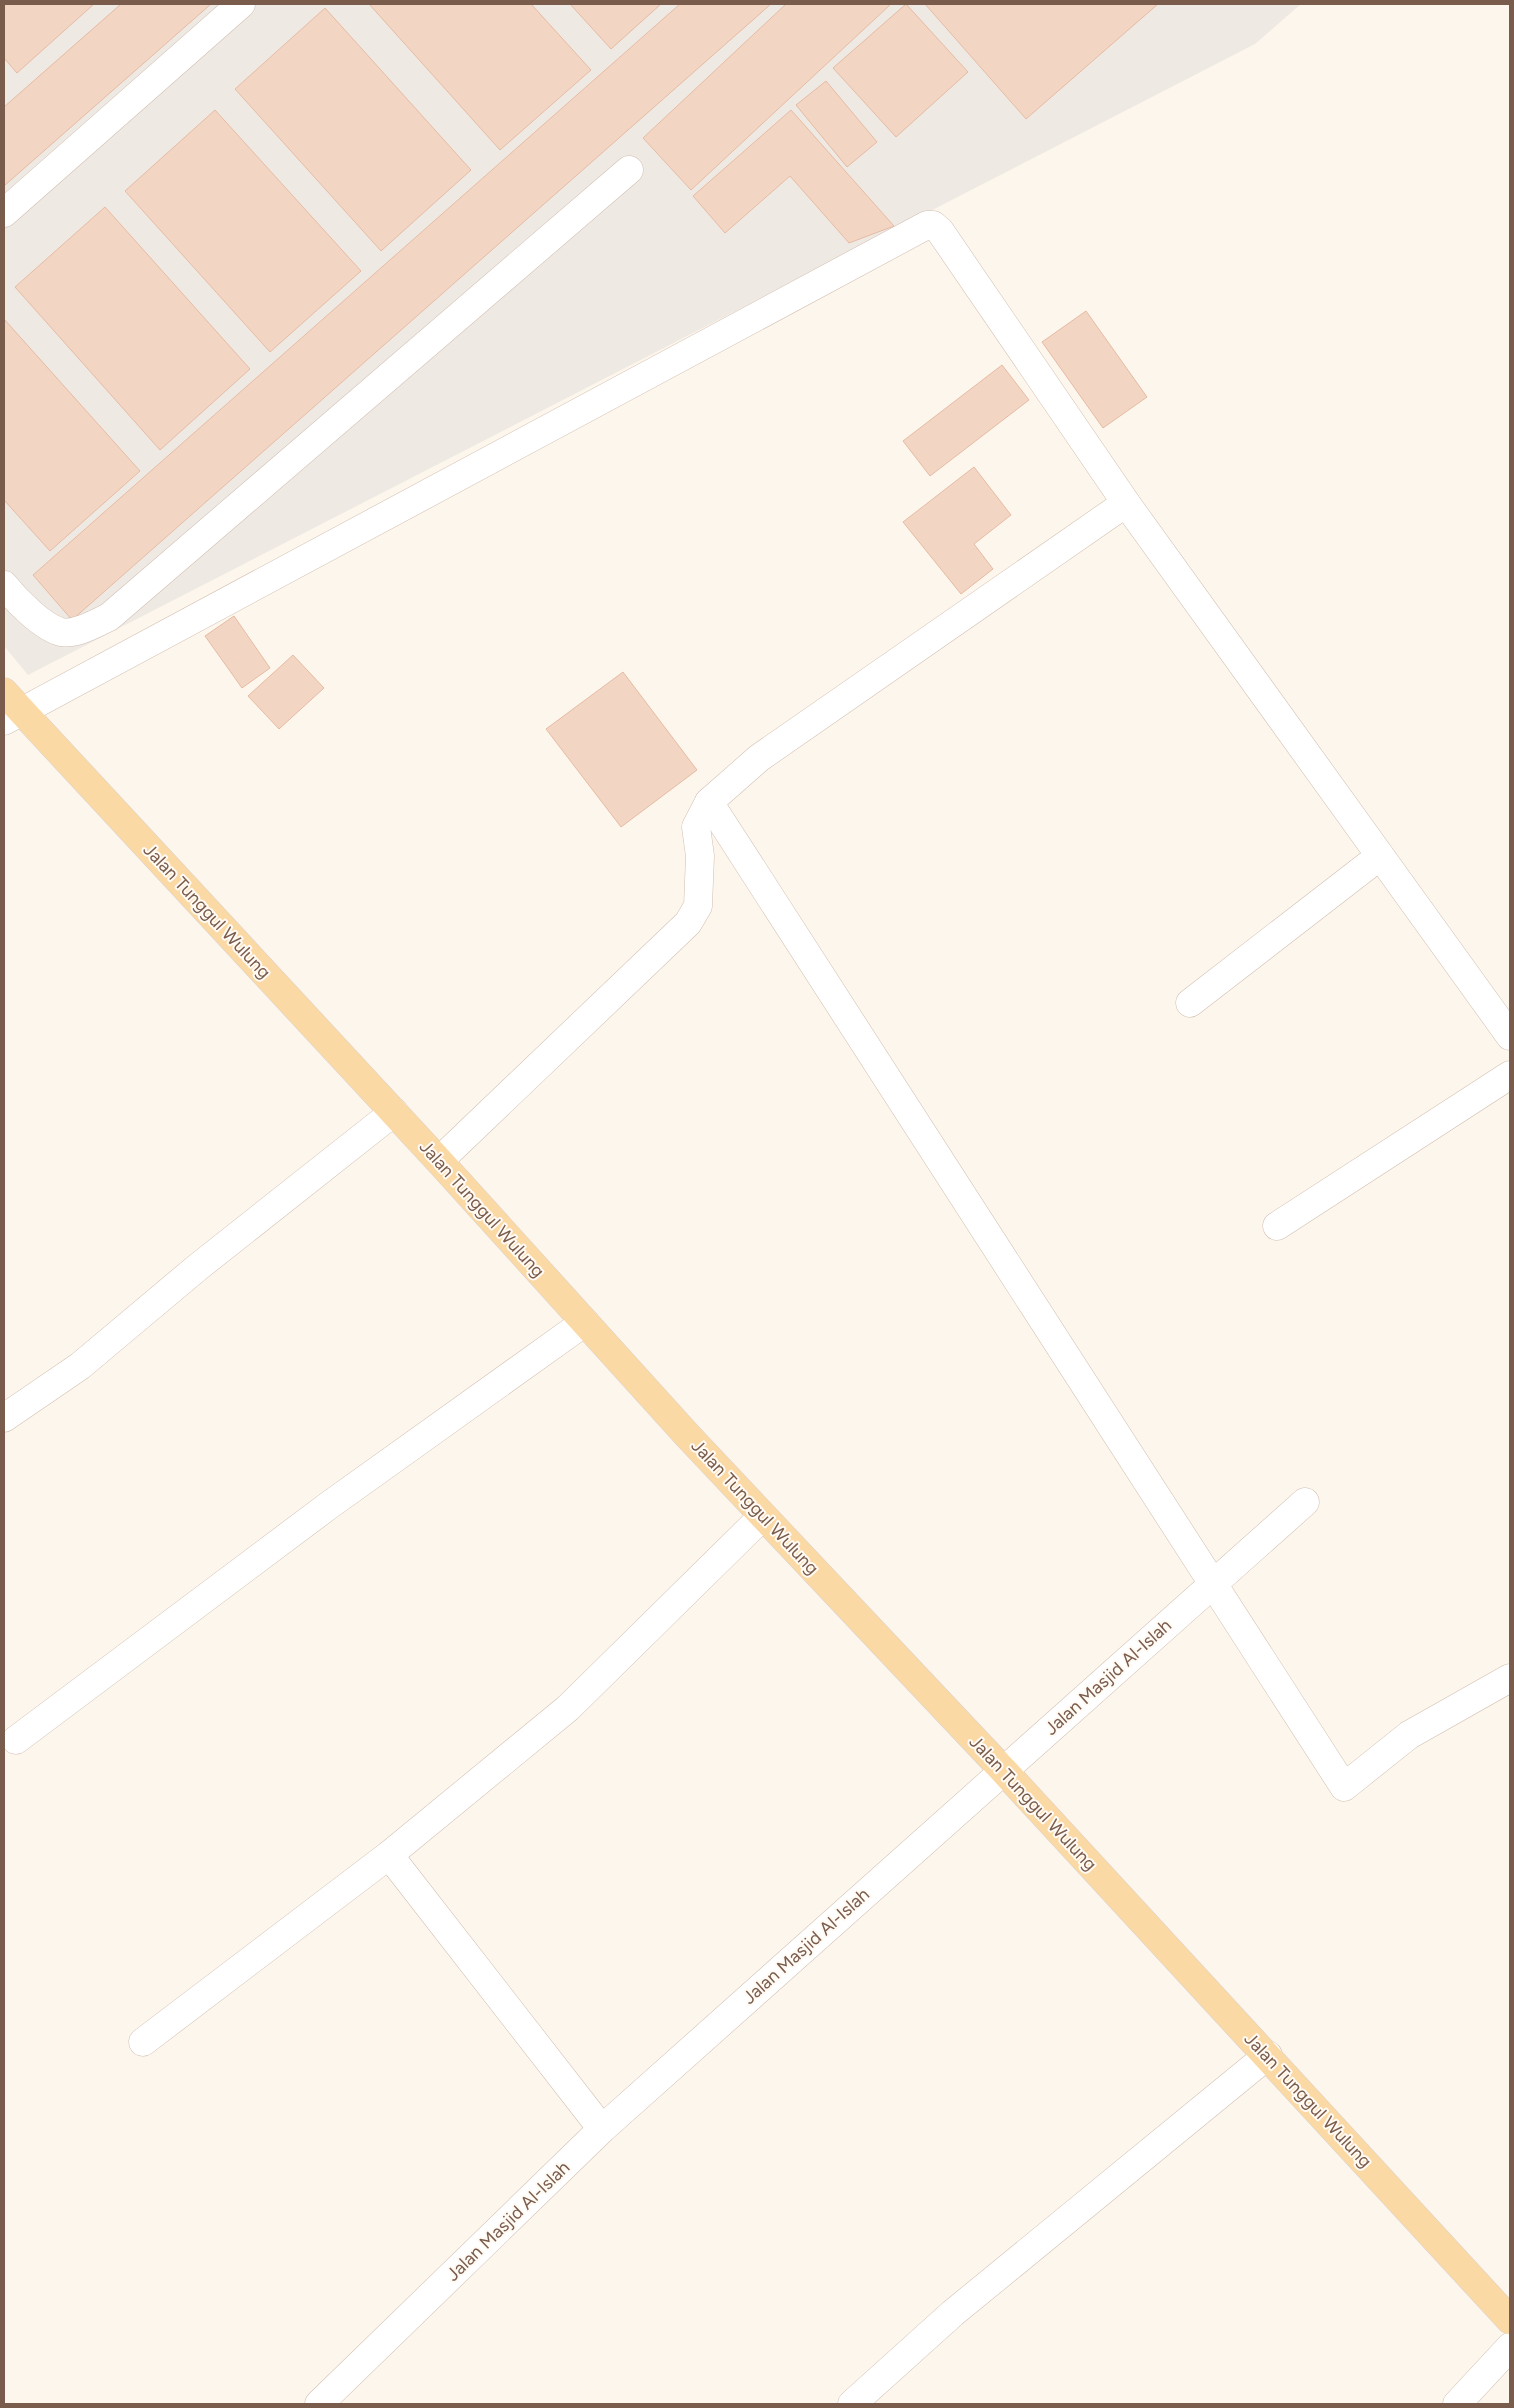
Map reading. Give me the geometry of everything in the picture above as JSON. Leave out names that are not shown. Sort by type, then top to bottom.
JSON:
[{"type":"main road","name":"Jalan Tunggul Wulung","points":[[4,692],[13,716],[394,1112],[763,1516],[1268,2055],[1510,2320]]},
{"type":"street","points":[[4,213],[241,4]]},
{"type":"street","points":[[4,584],[45,625],[62,632],[83,629],[109,617],[629,170]]},
{"type":"street","points":[[13,716],[927,226],[933,225],[940,231],[1126,503],[1510,1036]]},
{"type":"street","points":[[438,1161],[688,923],[698,906],[700,856],[696,827],[709,802],[759,758],[1126,503]]},
{"type":"street","points":[[709,802],[1344,1787],[1409,1735],[1510,1678]]},
{"type":"street","points":[[1190,1003],[1380,856]]},
{"type":"street","points":[[1277,1226],[1510,1075]]},
{"type":"street","points":[[4,1418],[80,1366],[198,1267],[394,1112]]},
{"type":"street","points":[[16,1740],[328,1506],[585,1322]]},
{"type":"street","name":"Jalan Masjid Al-Islah","points":[[319,2404],[602,2129],[1305,1502]]},
{"type":"street","points":[[143,2042],[389,1855],[568,1708],[763,1516]]},
{"type":"street","points":[[389,1855],[602,2129]]},
{"type":"street","points":[[852,2404],[953,2313],[1268,2055]]},
{"type":"street","points":[[1457,2404],[1510,2346]]},
{"type":"shaded area","points":[[4,4],[1301,4],[1255,44],[28,675],[4,646]]},
{"type":"building","points":[[4,4],[94,4],[17,73],[4,58]]},
{"type":"building","points":[[121,4],[211,4],[4,186],[4,107]]},
{"type":"building","points":[[369,4],[531,4],[591,70],[500,150]]},
{"type":"building","points":[[570,4],[661,4],[611,49]]},
{"type":"building","points":[[680,4],[771,4],[72,620],[33,575]]},
{"type":"building","points":[[786,4],[891,4],[691,190],[643,138]]},
{"type":"building","points":[[906,4],[968,72],[896,137],[833,68]]},
{"type":"building","points":[[925,4],[1158,4],[1026,119]]},
{"type":"building","points":[[325,8],[471,170],[381,251],[235,89]]},
{"type":"building","points":[[826,81],[877,142],[847,167],[796,105]]},
{"type":"building","points":[[215,110],[361,271],[270,352],[125,191]]},
{"type":"building","points":[[791,110],[894,226],[849,243],[790,176],[725,233],[693,196]]},
{"type":"building","points":[[105,207],[250,369],[160,450],[15,287]]},
{"type":"building","points":[[1086,311],[1147,397],[1103,428],[1042,342]]},
{"type":"building","points":[[4,319],[140,471],[50,551],[4,500]]},
{"type":"building","points":[[1002,365],[1029,400],[930,476],[903,441]]},
{"type":"building","points":[[974,467],[1011,515],[974,544],[993,569],[961,594],[903,522]]},
{"type":"building","points":[[234,616],[270,668],[242,688],[205,636]]},
{"type":"building","points":[[293,655],[324,688],[279,729],[248,696]]},
{"type":"building","points":[[623,672],[697,770],[621,827],[546,729]]}]
